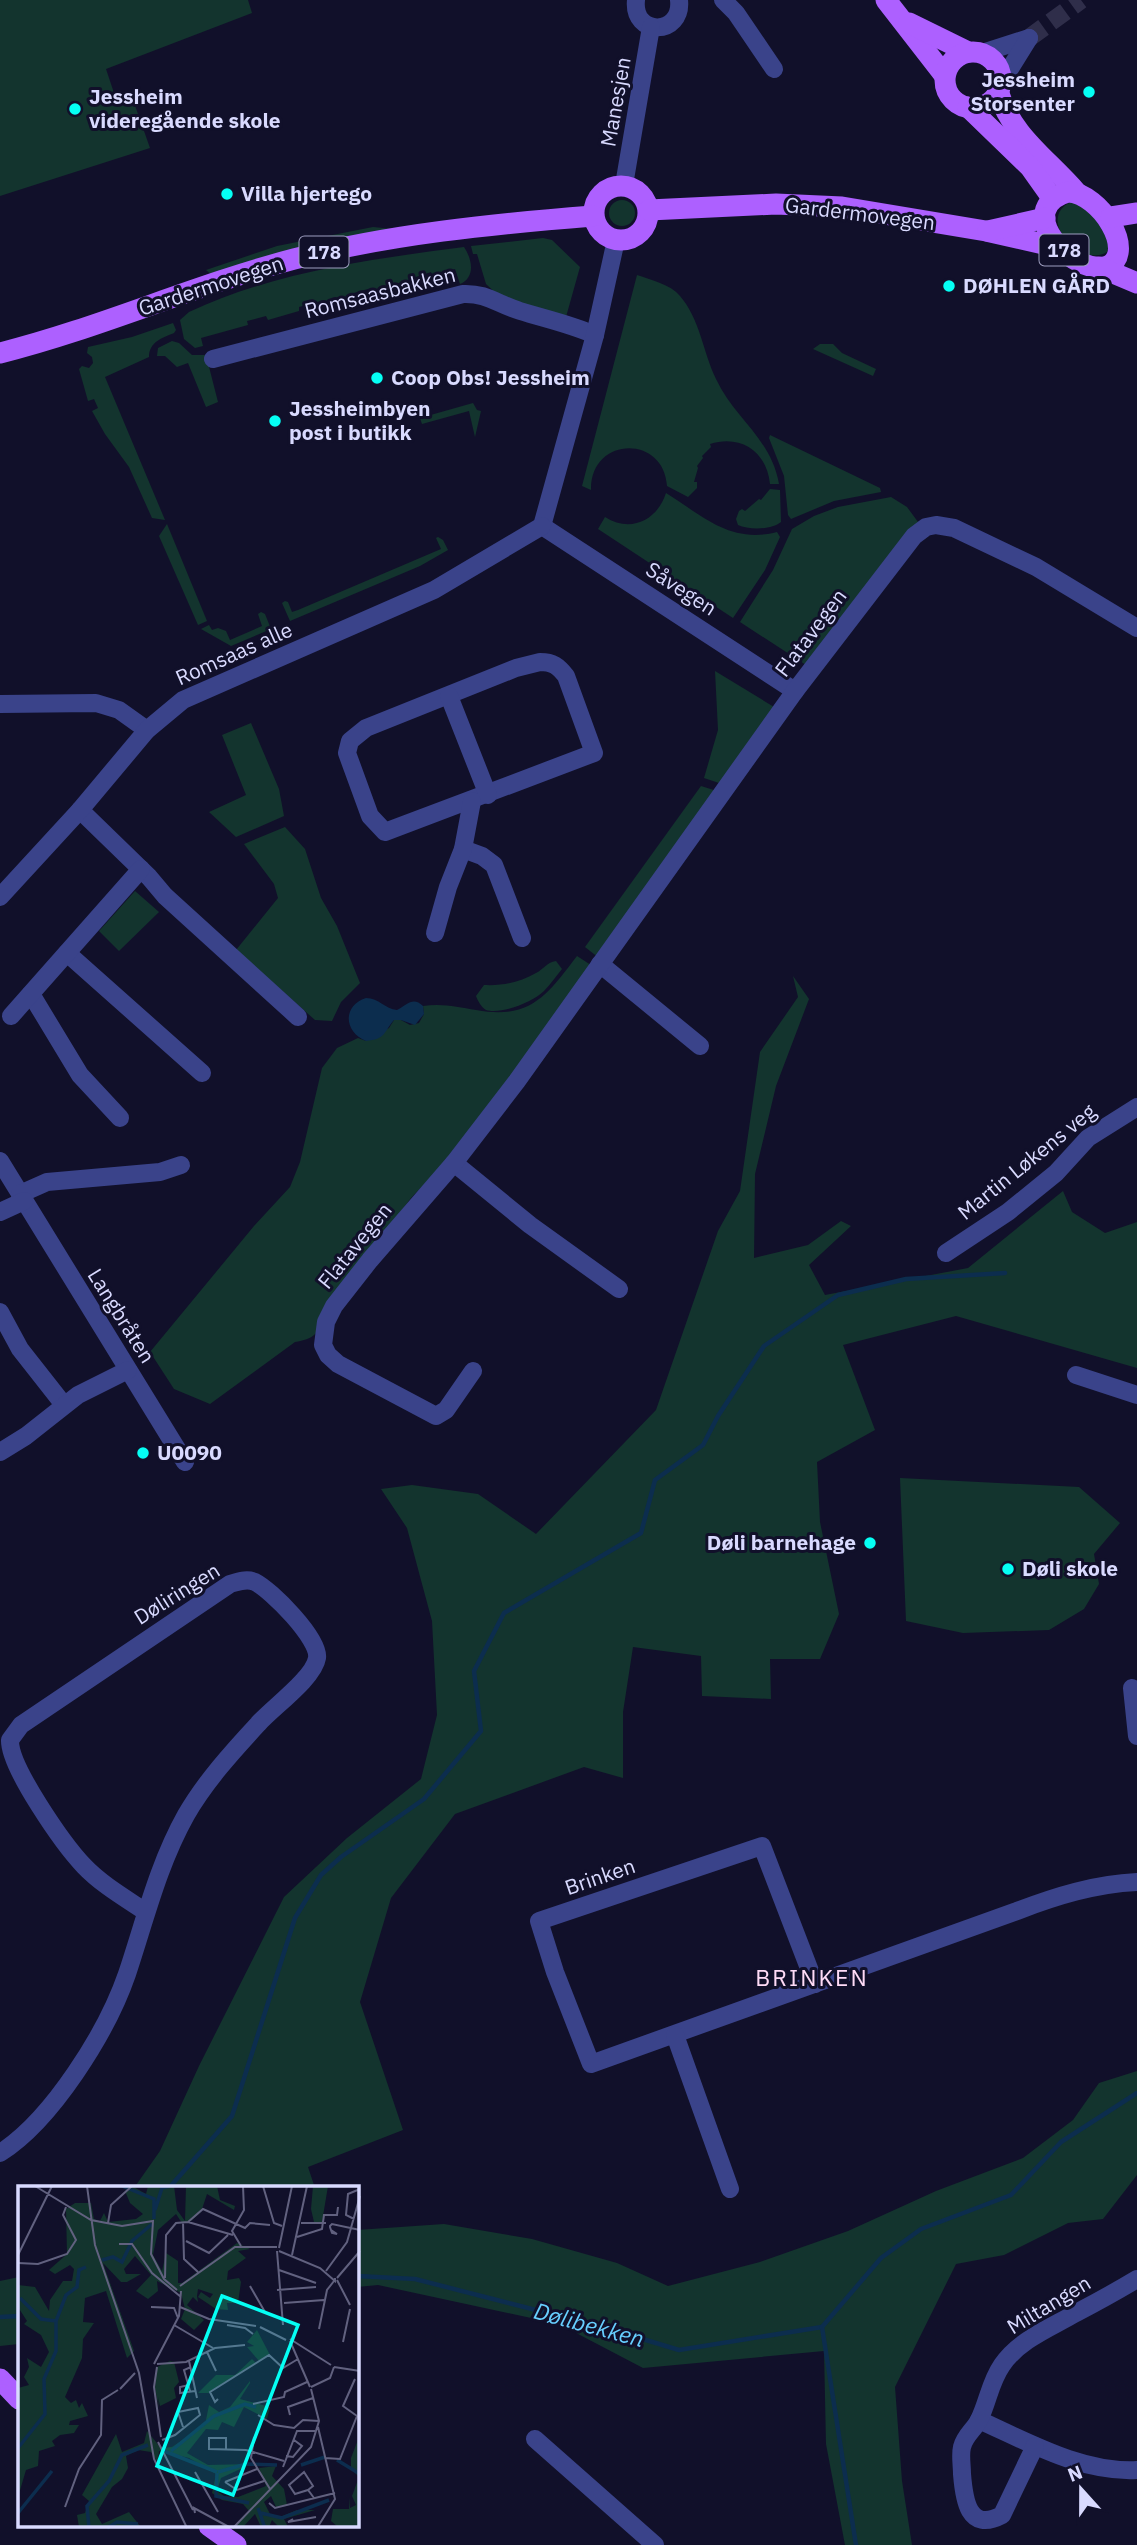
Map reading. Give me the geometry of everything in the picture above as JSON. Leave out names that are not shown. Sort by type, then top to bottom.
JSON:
[{"type":"main road","points":[[886,0],[945,76],[948,93],[953,99],[968,107],[1030,167],[1052,198],[1068,192],[1077,193]]},
{"type":"main road","points":[[904,21],[994,62],[998,68],[1004,110],[1015,128],[1077,193]]},
{"type":"main road","points":[[945,76],[953,60],[975,53]]},
{"type":"main road","points":[[968,107],[986,105],[1000,87]]},
{"type":"main road","points":[[612,187],[633,188],[641,194],[649,210],[648,221],[637,236],[628,240],[616,240],[601,233],[593,216],[601,193],[612,187]]},
{"type":"main road","name":"178","points":[[1052,198],[1046,208],[1045,218],[1047,229],[1060,248],[1084,264],[1100,267],[1130,258],[1111,217],[1096,202],[1077,193]]},
{"type":"main road","name":"Gardermovegen","points":[[649,210],[776,204],[812,205],[864,210],[986,231],[1060,248]]},
{"type":"main road","name":"178","points":[[1111,217],[1137,213]]},
{"type":"main road","name":"Gardermovegen","points":[[0,353],[253,271],[339,248],[420,234],[593,216]]},
{"type":"main road","name":"Gardermovegen","points":[[986,231],[1045,218]]},
{"type":"main road","points":[[1100,267],[1137,283]]},
{"type":"main road","points":[[0,2379],[18,2398]]},
{"type":"main road","points":[[211,2528],[236,2545]]},
{"type":"street","points":[[636,0],[637,15],[651,27],[665,26],[674,21],[679,11],[679,0]]},
{"type":"street","points":[[723,0],[736,13],[774,69]]},
{"type":"street","name":"Manesjen","points":[[624,186],[651,27]]},
{"type":"street","points":[[975,53],[1029,38],[1000,87]]},
{"type":"street","points":[[542,526],[595,335],[616,240]]},
{"type":"street","name":"Romsaasbakken","points":[[213,359],[463,294],[481,294],[500,304],[568,323],[595,335]]},
{"type":"street","name":"Flatavegen","points":[[473,1371],[446,1410],[436,1416],[338,1364],[328,1355],[323,1345],[326,1322],[334,1306],[370,1260],[454,1163],[517,1081],[795,691],[914,536],[926,527],[936,525],[954,528],[1036,568],[1137,628]]},
{"type":"street","name":"Såvegen","points":[[542,526],[795,691]]},
{"type":"street","name":"Romsaas alle","points":[[0,897],[147,730],[183,700],[435,590],[542,526]]},
{"type":"street","points":[[540,662],[557,665],[566,676],[594,753],[480,798],[385,832],[370,816],[347,753],[350,741],[366,728],[516,668],[540,662]]},
{"type":"street","points":[[435,933],[448,887],[480,798],[449,696]]},
{"type":"street","points":[[0,704],[96,703],[119,710],[147,730]]},
{"type":"street","points":[[79,810],[165,896],[298,1017]]},
{"type":"street","points":[[463,849],[482,856],[494,865],[522,938]]},
{"type":"street","points":[[11,1016],[141,870]]},
{"type":"street","points":[[67,953],[202,1073]]},
{"type":"street","points":[[600,964],[700,1046]]},
{"type":"street","points":[[31,994],[80,1075],[120,1118]]},
{"type":"street","name":"Martin Løkens veg","points":[[946,1253],[1008,1212],[1056,1173],[1088,1138],[1137,1107]]},
{"type":"street","name":"Langbråten","points":[[0,1161],[185,1462]]},
{"type":"street","points":[[454,1163],[530,1225],[619,1289]]},
{"type":"street","points":[[0,1212],[47,1182],[160,1172],[181,1165]]},
{"type":"street","points":[[0,1312],[4,1332],[64,1405]]},
{"type":"street","points":[[0,1452],[26,1436],[78,1395],[128,1370]]},
{"type":"street","points":[[1076,1375],[1137,1395]]},
{"type":"street","name":"Døliringen","points":[[0,2153],[33,2124],[85,2059],[121,1989],[169,1849],[189,1810],[223,1764],[315,1665],[317,1649],[310,1635],[264,1588],[253,1581],[229,1584],[21,1725],[12,1735],[12,1758],[63,1840],[85,1867],[146,1912]]},
{"type":"street","points":[[1132,1688],[1137,1736]]},
{"type":"street","name":"Brinken","points":[[815,1983],[762,1846],[539,1921],[555,1972],[592,2064],[1017,1911],[1086,1889],[1137,1882]]},
{"type":"street","points":[[675,2035],[730,2189]]},
{"type":"street","name":"Miltangen","points":[[1035,2445],[1002,2515],[983,2521],[973,2516],[967,2506],[963,2487],[961,2450],[964,2439],[979,2420],[991,2385],[1002,2365],[1015,2350],[1036,2335],[1137,2279]]},
{"type":"street","points":[[979,2420],[1035,2445],[1100,2468],[1137,2470]]},
{"type":"street","points":[[535,2439],[655,2545]]},
{"type":"green space","name":"Jessheim videregående skole","points":[[0,0],[248,0],[252,13],[106,69],[117,102],[132,97],[150,148],[0,196]]},
{"type":"green space","points":[[622,200],[631,204],[635,213],[631,222],[622,226],[613,222],[609,213],[613,204]]},
{"type":"green space","points":[[1071,202],[1077,202],[1112,233],[1107,252],[1085,254],[1065,239],[1059,229],[1058,219],[1061,209]]},
{"type":"green space","points":[[373,227],[393,229],[212,275],[206,270],[277,246]]},
{"type":"green space","points":[[543,238],[552,240],[580,267],[566,317],[503,300],[486,284],[477,254],[473,254],[471,246]]},
{"type":"green space","points":[[464,247],[471,267],[468,277],[460,284],[455,269],[432,275],[431,272],[370,293],[368,289],[350,294],[350,297],[299,307],[299,311],[268,320],[266,316],[247,321],[248,325],[201,338],[203,346],[195,348],[184,339],[180,320],[189,312],[221,298],[324,269]]},
{"type":"green space","points":[[637,275],[671,288],[687,305],[716,379],[768,454],[779,484],[770,484],[764,463],[750,448],[742,444],[721,442],[710,444],[711,447],[702,456],[694,482],[697,482],[697,488],[688,497],[667,486],[663,469],[654,457],[641,450],[628,448],[614,451],[602,459],[594,472],[591,490],[582,486]]},
{"type":"green space","points":[[173,323],[176,330],[174,333],[154,344],[149,357],[105,377],[165,520],[152,518],[129,467],[92,411],[98,408],[94,399],[88,401],[79,369],[82,366],[89,368],[93,363],[92,357],[87,353],[88,347],[132,337]]},
{"type":"green space","points":[[172,341],[179,343],[192,355],[206,355],[218,402],[206,407],[188,363],[177,367],[165,356],[157,356],[158,348]]},
{"type":"green space","points":[[820,344],[833,344],[842,353],[876,369],[873,376],[813,349]]},
{"type":"green space","points":[[473,403],[477,410],[481,411],[475,437],[469,411],[422,424],[420,418]]},
{"type":"green space","points":[[770,435],[880,488],[881,492],[834,501],[791,519],[788,515],[784,476]]},
{"type":"green space","points":[[770,489],[780,490],[781,522],[772,527],[760,528],[738,525],[736,519],[739,511],[745,511],[761,500]]},
{"type":"green space","points":[[666,493],[718,526],[745,534],[777,532],[780,537],[765,570],[733,618],[598,529],[605,517],[624,524],[642,522],[656,511]]},
{"type":"green space","points":[[891,497],[907,507],[921,526],[806,665],[740,622],[773,570],[792,529],[814,516],[838,507]]},
{"type":"green space","points":[[167,524],[207,621],[198,625],[159,536]]},
{"type":"green space","points":[[436,538],[443,540],[448,550],[420,566],[290,621],[282,603],[285,601],[292,612],[298,610],[441,549]]},
{"type":"green space","points":[[258,614],[265,614],[271,629],[231,646],[201,629],[209,625],[212,630],[218,628],[226,631],[230,640],[262,626]]},
{"type":"green space","points":[[715,671],[779,710],[725,785],[704,778],[718,730]]},
{"type":"green space","points":[[251,723],[279,789],[284,816],[236,837],[209,812],[246,795],[222,735]]},
{"type":"green space","points":[[701,786],[720,792],[599,958],[585,947]]},
{"type":"green space","points":[[285,827],[305,849],[321,898],[337,926],[360,983],[341,1002],[332,1021],[315,1020],[236,950],[278,898],[274,884],[244,844]]},
{"type":"green space","points":[[135,891],[159,912],[119,951],[99,931]]},
{"type":"green space","points":[[577,956],[594,967],[454,1153],[411,1198],[323,1315],[315,1335],[295,1342],[210,1404],[174,1389],[150,1352],[254,1226],[290,1187],[300,1162],[322,1068],[337,1048],[358,1038],[366,1041],[389,1028],[394,1020],[410,1025],[419,1023],[424,1014],[423,1006],[443,1005],[495,1012],[524,1008],[546,993]]},
{"type":"green space","points":[[556,961],[562,969],[539,995],[500,1011],[486,1010],[481,1006],[476,996],[484,985],[518,981]]},
{"type":"green space","points":[[793,976],[809,999],[776,1086],[755,1174],[754,1258],[808,1245],[841,1221],[851,1226],[809,1265],[825,1295],[968,1268],[1063,1191],[1072,1212],[1105,1233],[1137,1222],[1137,1368],[956,1316],[843,1345],[875,1430],[817,1462],[820,1522],[839,1614],[820,1659],[770,1659],[771,1699],[702,1696],[701,1656],[633,1647],[623,1712],[623,1778],[584,1767],[455,1814],[391,1898],[360,2002],[403,2130],[308,2167],[314,2186],[135,2186],[160,2151],[199,2066],[284,1897],[347,1838],[421,1779],[437,1715],[432,1621],[407,1528],[381,1489],[412,1485],[478,1494],[536,1534],[656,1410],[718,1231],[740,1191],[760,1052],[798,997]]},
{"type":"green space","points":[[900,1478],[1079,1487],[1120,1523],[1094,1554],[1099,1584],[1084,1609],[1049,1630],[963,1633],[906,1621]]},
{"type":"green space","points":[[1137,2071],[1137,2175],[1103,2219],[1068,2223],[1004,2255],[956,2264],[895,2387],[902,2481],[912,2545],[845,2545],[826,2444],[824,2351],[643,2368],[559,2324],[378,2285],[359,2287],[359,2230],[444,2224],[532,2239],[617,2263],[668,2286],[760,2262],[848,2231],[936,2191],[1023,2158],[1073,2120],[1099,2083]]},
{"type":"green space","points":[[18,2277],[18,2344],[0,2346],[0,2281]]},
{"type":"water","points":[[366,998],[397,1010],[410,1002],[416,1002],[423,1006],[424,1014],[415,1025],[394,1020],[381,1037],[366,1041],[353,1032],[349,1019],[353,1007]]},
{"type":"waterway","points":[[171,2186],[232,2116],[295,1918],[321,1875],[341,1857],[424,1799],[481,1731],[474,1671],[504,1613],[641,1533],[655,1480],[703,1445],[718,1416],[764,1346],[838,1295],[906,1279],[1005,1273]]},
{"type":"waterway","points":[[856,2545],[822,2327],[881,2258],[921,2229],[1011,2195],[1061,2142],[1137,2093]]},
{"type":"waterway","name":"Dølibekken","points":[[359,2276],[415,2279],[606,2328],[679,2350],[822,2327]]},
{"type":"waterway","name":"Dølibekken","points":[[0,2317],[18,2316]]},
{"type":"tunnel","points":[[1029,38],[1081,0]]},
{"type":"place","name":"Jessheim Storsenter","points":[[1089,92]]},
{"type":"place","name":"Jessheim videregående skole","points":[[75,109]]},
{"type":"place","name":"Villa hjertego","points":[[227,194]]},
{"type":"place","name":"DØHLEN GÅRD","points":[[949,286]]},
{"type":"place","name":"Coop Obs! Jessheim","points":[[377,378]]},
{"type":"place","name":"Jessheimbyen post i butikk","points":[[275,421]]},
{"type":"place","name":"U0090","points":[[143,1453]]},
{"type":"place","name":"Døli barnehage","points":[[870,1543]]},
{"type":"place","name":"Døli skole","points":[[1008,1569]]},
{"type":"district","name":"BRINKEN","points":[[812,1978]]}]
